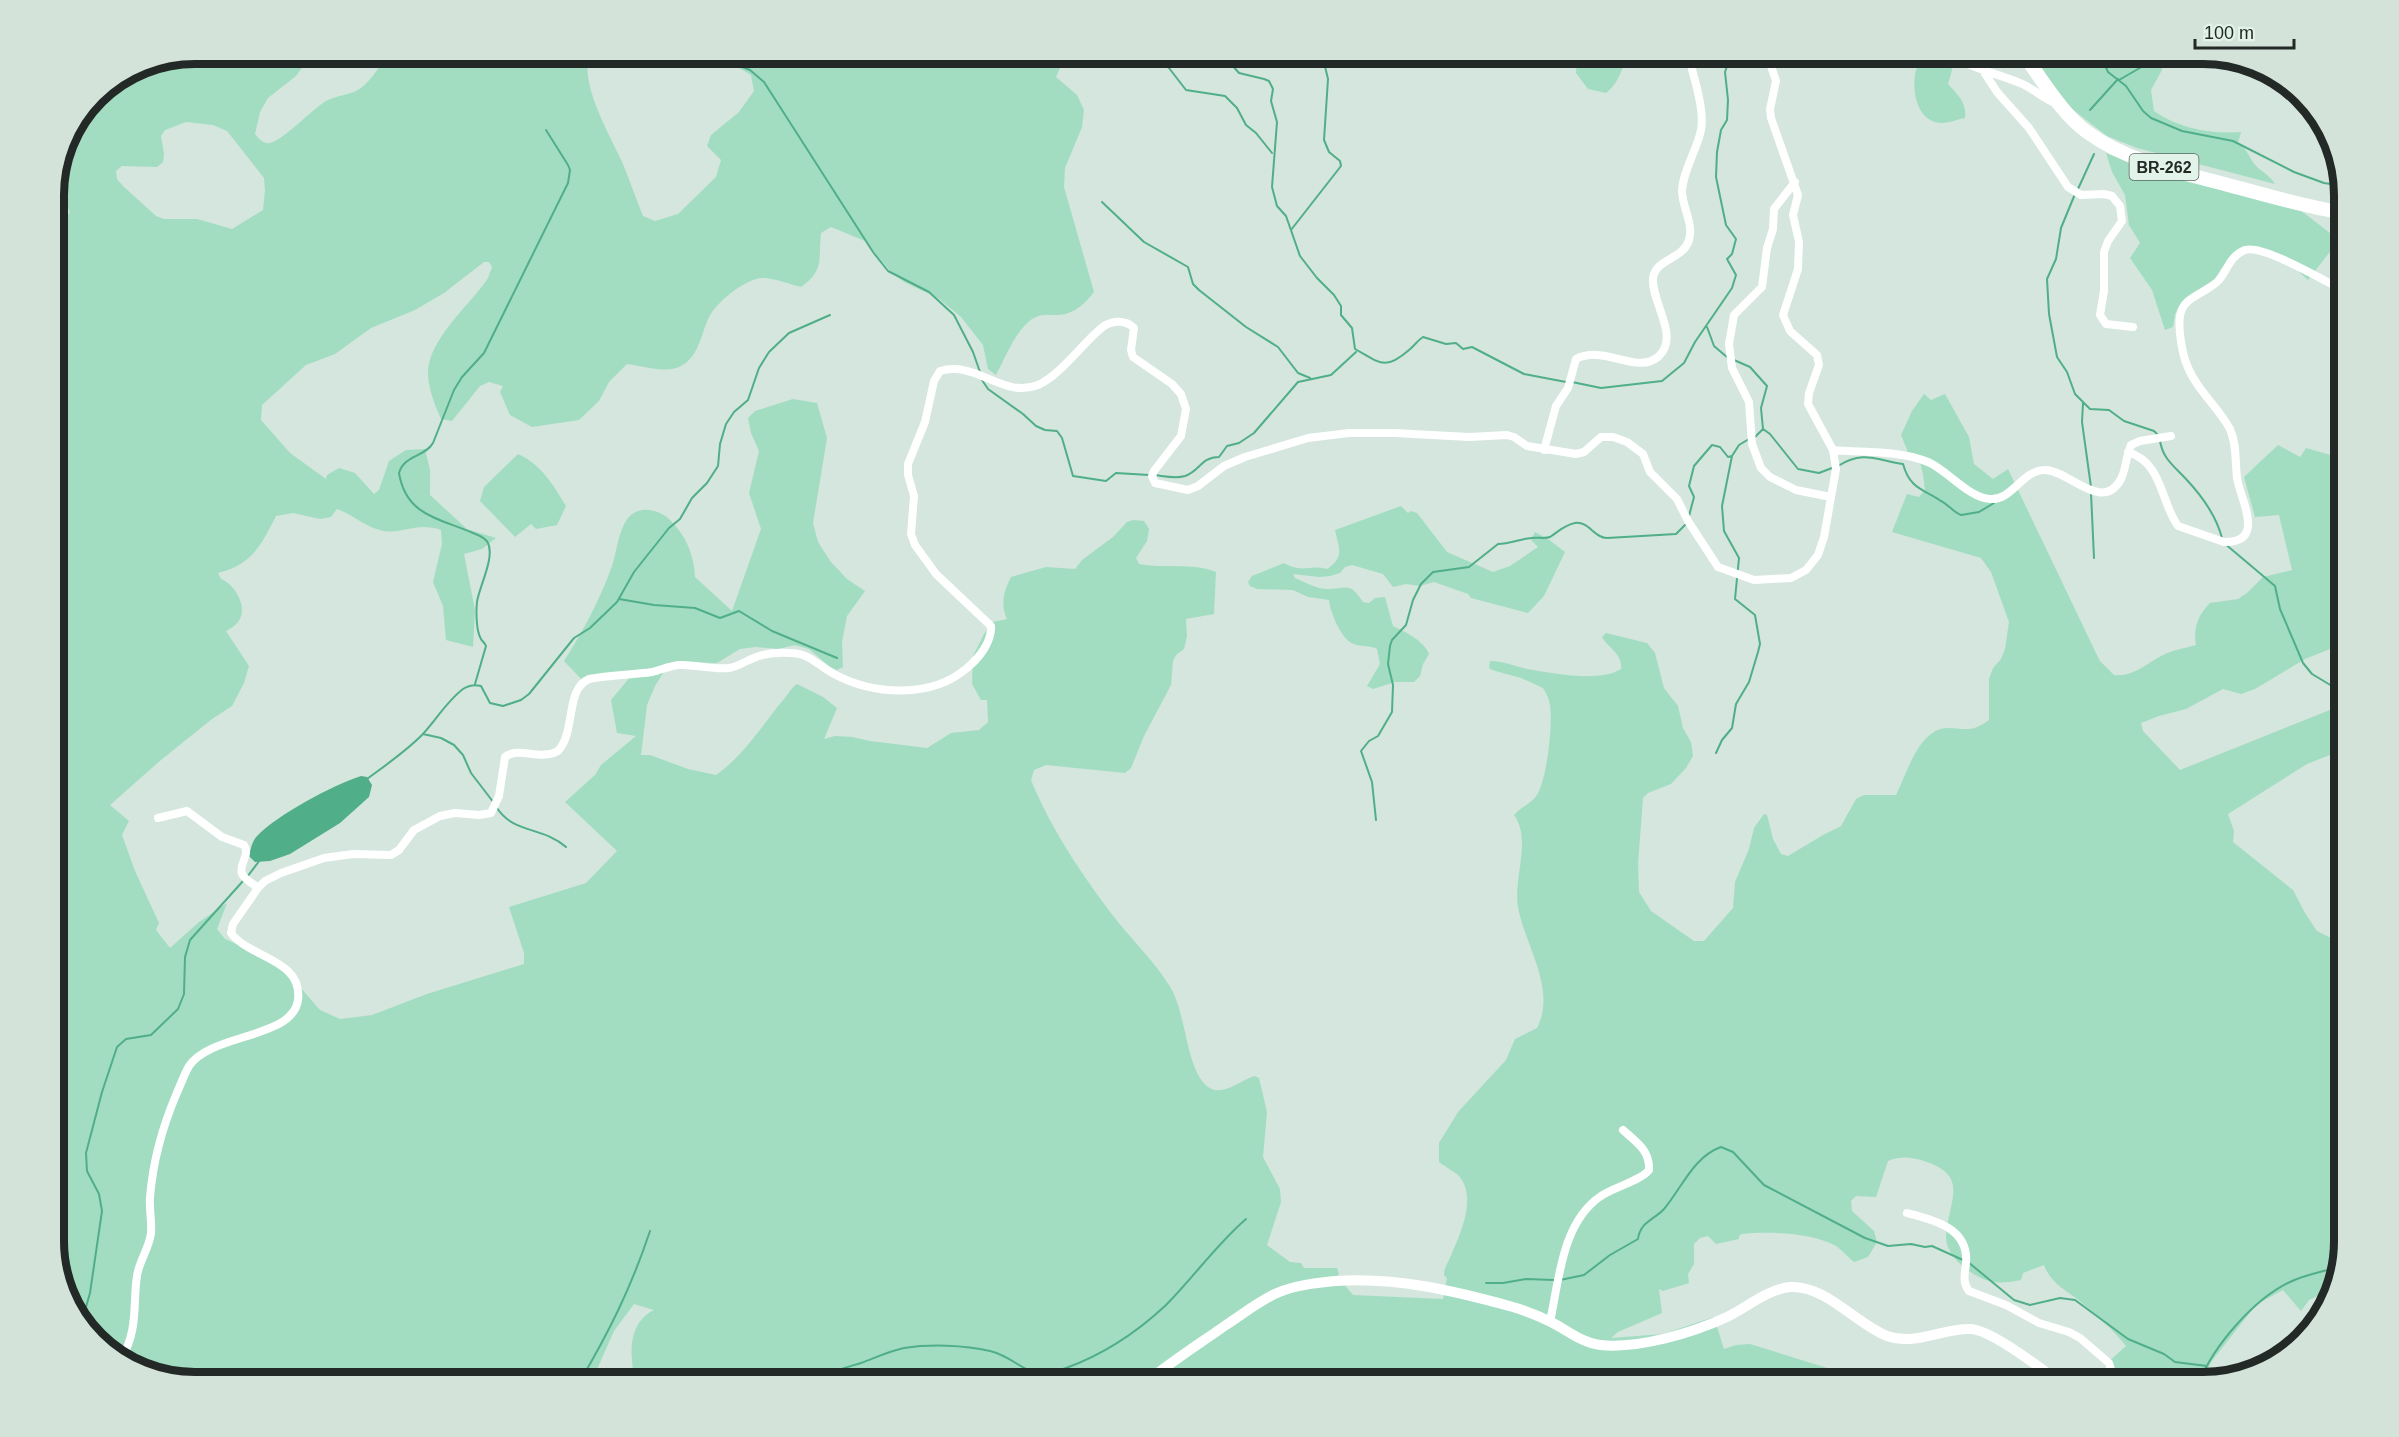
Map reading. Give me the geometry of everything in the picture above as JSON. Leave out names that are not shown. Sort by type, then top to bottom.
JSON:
[{"type":"highway","name":"BR-262","points":[[2030,64],[2061,106],[2086,131],[2111,146],[2138,159],[2281,199],[2334,211]]},
{"type":"street","points":[[1544,450],[1556,406],[1568,388],[1576,358],[1596,353],[1644,363],[1658,357],[1666,344],[1664,324],[1655,298],[1653,277],[1662,264],[1681,254],[1689,239],[1690,227],[1682,192],[1702,124],[1690,64]]},
{"type":"street","points":[[125,1351],[132,1333],[137,1275],[150,1240],[150,1198],[159,1139],[184,1077],[196,1058],[206,1050],[279,1024],[294,1012],[297,1002],[296,983],[289,972],[266,955],[238,941],[231,933],[231,927],[265,881],[324,858],[353,854],[386,856],[395,854],[414,830],[440,816],[455,813],[479,815],[491,813],[499,796],[505,757],[512,753],[543,756],[558,751],[568,735],[576,692],[582,682],[589,679],[654,671],[678,665],[731,668],[763,655],[790,652],[806,655],[839,676],[876,688],[924,689],[961,674],[981,654],[990,638],[991,626],[936,574],[915,545],[911,528],[914,496],[908,475],[908,464],[925,422],[934,381],[940,371],[952,368],[961,369],[981,374],[1004,386],[1033,386],[1050,377],[1104,326],[1114,322],[1129,324],[1134,328],[1131,350],[1133,357],[1172,384],[1185,401],[1186,414],[1181,436],[1158,465],[1152,477],[1155,483],[1188,490],[1198,486],[1224,466],[1254,454],[1308,438],[1349,433],[1469,437],[1507,435],[1514,437],[1527,447],[1566,454],[1580,453],[1602,437],[1607,436],[1627,442],[1643,454],[1650,472],[1674,496],[1715,565],[1754,580],[1791,578],[1806,570],[1821,546],[1836,469],[1833,450],[1808,404],[1809,393],[1818,369],[1817,355],[1791,331],[1782,315],[1797,277],[1800,252],[1794,215],[1798,195],[1771,118],[1770,109],[1776,81],[1770,64]]},
{"type":"street","points":[[1968,64],[2026,86],[2042,98],[2061,106]]},
{"type":"street","points":[[1984,72],[1996,92],[2029,128],[2068,187],[2081,195],[2112,196],[2120,206],[2122,220],[2108,241],[2104,252],[2105,285],[2100,315],[2106,324],[2133,327]]},
{"type":"street","points":[[1795,182],[1774,209],[1773,229],[1767,248],[1762,287],[1734,315],[1729,344],[1732,368],[1749,402],[1752,444],[1761,468],[1781,483],[1796,490],[1831,497]]},
{"type":"street","points":[[2128,452],[2143,459],[2155,473],[2178,526],[2224,542],[2241,538],[2247,530],[2250,519],[2237,480],[2233,438],[2228,426],[2188,368],[2183,353],[2179,318],[2181,310],[2199,293],[2219,280],[2234,257],[2246,250],[2253,249],[2292,264],[2334,285]]},
{"type":"street","points":[[1833,450],[1916,458],[1930,463],[1982,497],[1992,500],[2003,496],[2028,475],[2043,470],[2060,473],[2091,491],[2106,492],[2120,481],[2128,452],[2134,442],[2170,436]]},
{"type":"street","points":[[158,818],[187,811],[222,837],[244,845],[247,852],[241,871],[245,878],[258,888]]},
{"type":"street","points":[[1550,1322],[1566,1250],[1578,1219],[1600,1197],[1624,1183],[1643,1176],[1649,1170],[1649,1159],[1644,1149],[1623,1131]]},
{"type":"street","points":[[1907,1213],[1953,1229],[1965,1251],[1964,1282],[1969,1291],[2006,1305],[2038,1323],[2069,1332],[2080,1338],[2109,1363],[2113,1372]]},
{"type":"street","points":[[1160,1372],[1276,1293],[1292,1287],[1351,1280],[1437,1287],[1516,1308],[1593,1344],[1623,1345],[1674,1337],[1727,1317],[1781,1289],[1801,1288],[1832,1301],[1871,1328],[1901,1340],[1915,1340],[1966,1329],[1982,1330],[2044,1372]]},
{"type":"shaded area","points":[[1577,64],[1625,64],[1617,80],[1606,93],[1588,89],[1576,73]]},
{"type":"shaded area","points":[[1917,64],[1952,64],[1948,84],[1963,104],[1965,118],[1942,123],[1934,122],[1922,113],[1918,106],[1914,82]]},
{"type":"shaded area","points":[[2037,64],[2162,64],[2162,70],[2151,90],[2154,111],[2174,122],[2196,129],[2241,132],[2238,143],[2257,167],[2275,184],[2137,148],[2107,136],[2072,109]]},
{"type":"shaded area","points":[[304,65],[296,76],[268,98],[260,112],[255,134],[261,141],[270,143],[283,136],[326,101],[361,88],[380,65],[587,65],[592,94],[643,216],[655,221],[678,214],[716,177],[721,160],[707,146],[711,135],[739,112],[754,91],[751,75],[730,65],[1061,65],[1056,77],[1077,95],[1084,110],[1082,127],[1065,168],[1064,187],[1094,292],[1070,313],[1042,315],[1026,324],[1016,337],[996,375],[988,369],[983,345],[961,317],[938,298],[904,282],[891,272],[865,241],[831,227],[821,233],[819,263],[809,281],[801,287],[778,280],[758,278],[742,285],[714,309],[696,350],[687,362],[668,369],[627,364],[609,382],[599,401],[579,420],[532,427],[510,415],[500,392],[503,386],[489,382],[480,386],[452,421],[441,419],[430,387],[428,375],[430,362],[434,349],[442,336],[488,278],[492,267],[489,262],[484,262],[444,293],[415,310],[371,328],[335,354],[306,365],[262,405],[261,420],[290,453],[326,479],[327,475],[339,468],[355,473],[374,494],[379,490],[389,461],[406,450],[425,449],[430,470],[430,495],[467,529],[496,538],[482,549],[464,554],[475,610],[473,647],[446,640],[443,606],[433,582],[442,544],[441,530],[423,527],[395,531],[380,530],[337,509],[331,517],[320,519],[293,513],[276,516],[266,536],[248,559],[218,573],[239,597],[241,616],[234,626],[226,631],[249,666],[244,683],[232,706],[161,760],[110,805],[129,821],[122,835],[135,871],[159,923],[156,930],[170,948],[199,922],[227,903],[217,929],[225,939],[258,953],[292,978],[320,1010],[340,1019],[372,1015],[427,994],[524,964],[524,953],[509,907],[586,883],[617,851],[565,802],[595,775],[601,765],[636,736],[617,733],[611,700],[635,671],[583,681],[564,661],[602,591],[625,523],[632,514],[638,511],[654,511],[669,519],[688,546],[695,577],[732,611],[761,529],[749,493],[759,451],[751,433],[748,418],[755,411],[793,399],[817,403],[827,438],[813,523],[818,542],[831,562],[847,579],[865,591],[847,616],[842,642],[843,667],[837,670],[830,667],[809,649],[795,645],[778,649],[756,647],[740,649],[717,663],[669,664],[655,686],[647,705],[641,755],[650,755],[688,769],[716,775],[725,768],[758,733],[797,684],[823,697],[837,708],[824,739],[835,736],[852,737],[927,748],[951,733],[979,730],[988,722],[987,700],[981,700],[972,684],[973,656],[993,622],[1007,619],[1004,598],[1011,577],[1046,567],[1075,569],[1082,560],[1113,537],[1127,522],[1144,521],[1149,529],[1147,541],[1136,558],[1139,564],[1188,566],[1216,572],[1214,614],[1186,619],[1187,636],[1184,649],[1176,655],[1173,661],[1171,685],[1144,736],[1131,768],[1125,773],[1046,765],[1034,770],[1031,780],[1048,816],[1079,868],[1114,917],[1169,985],[1175,996],[1190,1054],[1200,1079],[1213,1090],[1219,1090],[1254,1076],[1259,1078],[1267,1112],[1263,1157],[1280,1189],[1281,1202],[1267,1245],[1290,1262],[1301,1263],[1304,1268],[1337,1268],[1339,1274],[1337,1276],[1353,1295],[1443,1299],[1447,1278],[1444,1275],[1445,1269],[1463,1225],[1467,1194],[1459,1176],[1439,1162],[1439,1143],[1458,1112],[1506,1060],[1515,1039],[1537,1028],[1542,1013],[1542,983],[1518,907],[1522,836],[1514,815],[1533,800],[1541,785],[1551,725],[1550,705],[1543,688],[1521,678],[1492,670],[1489,668],[1490,661],[1562,674],[1588,676],[1612,673],[1621,669],[1621,664],[1620,659],[1602,637],[1606,633],[1647,643],[1655,653],[1664,688],[1678,706],[1683,728],[1691,742],[1693,756],[1686,768],[1671,784],[1648,793],[1643,798],[1638,863],[1639,892],[1651,911],[1694,941],[1704,941],[1733,908],[1735,882],[1749,849],[1754,828],[1764,814],[1767,815],[1773,839],[1781,854],[1788,856],[1841,826],[1856,799],[1864,795],[1896,795],[1915,753],[1930,735],[1949,728],[1974,728],[1989,720],[1989,679],[2005,649],[2009,622],[1991,572],[1981,558],[1892,532],[1907,494],[1919,497],[1925,490],[1918,455],[1908,452],[1901,435],[1912,411],[1924,394],[1931,400],[1945,394],[1969,437],[1974,464],[1993,479],[2008,469],[2100,661],[2114,675],[2134,672],[2167,653],[2196,645],[2197,622],[2210,603],[2238,599],[2263,577],[2292,570],[2279,515],[2255,517],[2244,477],[2278,445],[2300,457],[2306,448],[2334,456],[2334,647],[2305,659],[2255,689],[2241,694],[2223,689],[2186,709],[2141,723],[2143,731],[2180,770],[2334,708],[2334,753],[2307,764],[2228,814],[2234,831],[2233,842],[2293,890],[2317,931],[2334,940],[2332,1009],[2334,1013],[2334,1242],[2330,1276],[2325,1292],[2309,1300],[2301,1311],[2283,1290],[2259,1303],[2211,1362],[2207,1372],[2108,1372],[2106,1364],[2126,1346],[2116,1334],[2055,1282],[2044,1265],[2023,1273],[2021,1280],[2010,1282],[1986,1280],[1962,1266],[1947,1245],[1947,1225],[1953,1192],[1948,1174],[1939,1167],[1924,1161],[1902,1158],[1888,1161],[1876,1197],[1856,1196],[1851,1201],[1852,1211],[1874,1231],[1877,1242],[1868,1257],[1854,1262],[1838,1248],[1826,1242],[1790,1234],[1742,1234],[1739,1239],[1716,1244],[1708,1236],[1700,1238],[1694,1244],[1694,1264],[1688,1274],[1689,1283],[1663,1291],[1659,1289],[1662,1313],[1618,1332],[1611,1338],[1663,1334],[1714,1317],[1724,1349],[1750,1344],[1839,1372],[634,1372],[632,1352],[635,1331],[642,1319],[654,1310],[634,1304],[614,1331],[596,1372],[195,1372],[161,1368],[145,1363],[130,1355],[103,1334],[82,1307],[69,1276],[65,1250],[65,214],[70,213],[65,200],[69,161],[74,145],[87,123],[109,97],[123,87],[145,74],[170,67]],"holes":[[[186,122],[213,125],[227,131],[264,178],[265,190],[263,210],[232,229],[197,219],[164,219],[156,216],[117,179],[116,171],[122,166],[157,167],[163,162],[161,136],[165,130]]]},
{"type":"shaded area","points":[[2106,153],[2124,160],[2291,203],[2334,236],[2334,246],[2308,280],[2294,267],[2250,251],[2229,261],[2215,279],[2195,292],[2175,314],[2173,327],[2165,330],[2152,290],[2130,258],[2140,243],[2129,225],[2125,195],[2112,172]]},
{"type":"shaded area","points":[[518,454],[534,464],[552,483],[566,506],[557,525],[536,529],[531,524],[515,537],[480,501],[484,487]]},
{"type":"shaded area","points":[[1401,506],[1408,513],[1411,511],[1417,513],[1447,552],[1493,572],[1510,566],[1538,547],[1531,540],[1535,532],[1565,552],[1544,596],[1528,613],[1471,598],[1468,594],[1434,582],[1420,586],[1406,584],[1393,587],[1383,574],[1352,565],[1330,576],[1293,574],[1295,578],[1319,588],[1351,589],[1363,602],[1369,603],[1375,598],[1385,597],[1393,626],[1414,637],[1427,649],[1429,654],[1420,676],[1414,682],[1395,682],[1373,689],[1367,686],[1380,664],[1377,649],[1354,644],[1345,638],[1334,618],[1329,600],[1308,597],[1293,590],[1257,589],[1250,586],[1248,582],[1252,576],[1284,563],[1296,568],[1327,569],[1336,561],[1339,552],[1335,530]]},
{"type":"shaded area","points":[[361,776],[367,777],[372,785],[369,797],[340,823],[290,854],[270,861],[255,862],[249,856],[256,837],[279,818],[322,793]]},
{"type":"waterway","points":[[1232,64],[1239,73],[1269,81],[1273,89],[1271,101],[1277,122],[1272,187],[1277,206],[1286,216],[1300,256],[1341,306],[1341,315],[1352,328],[1355,349],[1377,361],[1388,363],[1401,357],[1423,337],[1446,344],[1456,343],[1463,349],[1472,347],[1524,374],[1566,382]]},
{"type":"waterway","points":[[1291,230],[1341,166],[1340,161],[1329,152],[1324,140],[1328,79],[1325,64]]},
{"type":"waterway","points":[[1572,382],[1601,388],[1662,381],[1684,363],[1695,342],[1732,288],[1736,275],[1727,259],[1732,254],[1736,239],[1726,225],[1716,177],[1721,130],[1727,120],[1728,100],[1725,72],[1728,64]]},
{"type":"waterway","points":[[2104,64],[2108,72],[2126,86],[2143,111],[2151,118],[2182,131],[2233,141],[2294,172],[2334,184]]},
{"type":"waterway","points":[[2119,80],[2147,64]]},
{"type":"waterway","points":[[736,65],[750,70],[764,82],[873,252],[888,271],[929,292],[954,315],[973,352],[980,372]]},
{"type":"waterway","points":[[1164,65],[1186,90],[1225,96],[1237,108],[1246,125],[1256,133],[1272,153]]},
{"type":"waterway","points":[[2090,110],[2118,79]]},
{"type":"waterway","points":[[475,684],[486,646],[478,631],[476,610],[490,556],[488,543],[481,536],[436,519],[417,507],[403,487],[399,473],[405,463],[425,451],[433,443],[454,390],[462,377],[484,353],[568,183],[570,170],[568,165],[546,130]]},
{"type":"waterway","points":[[2078,189],[2094,154]]},
{"type":"waterway","points":[[2075,194],[2061,228],[2056,259],[2047,279],[2049,314],[2057,357],[2067,372],[2075,394],[2090,409],[2109,410],[2124,421],[2154,431],[2159,436]]},
{"type":"waterway","points":[[1102,202],[1144,242],[1188,267],[1193,284],[1199,290],[1246,327],[1278,347],[1298,373],[1310,378]]},
{"type":"waterway","points":[[367,779],[416,741],[452,699],[465,688],[474,685],[481,686],[490,703],[503,706],[521,700],[529,694],[574,638],[590,628],[617,602],[634,572],[669,528],[680,519],[692,498],[707,483],[718,466],[720,444],[726,424],[734,412],[748,400],[759,368],[769,352],[789,333],[830,315]]},
{"type":"waterway","points":[[1707,327],[1714,346],[1728,358]]},
{"type":"waterway","points":[[1154,475],[1185,476],[1208,459],[1219,457],[1227,446],[1239,443],[1254,433],[1298,382],[1331,375],[1356,352]]},
{"type":"waterway","points":[[1734,360],[1750,367],[1767,386],[1761,408],[1763,429],[1755,437]]},
{"type":"waterway","points":[[982,380],[988,389],[1036,426],[1045,430],[1057,431],[1062,438],[1073,476],[1106,481],[1116,473],[1149,475]]},
{"type":"waterway","points":[[2083,403],[2082,422],[2091,487]]},
{"type":"waterway","points":[[1763,429],[1770,434],[1798,469],[1819,473],[1832,468]]},
{"type":"waterway","points":[[1716,753],[1722,740],[1732,728],[1736,704],[1749,682],[1760,644],[1755,615],[1735,599],[1739,558],[1724,531],[1722,506],[1732,456],[1739,445],[1749,439]]},
{"type":"waterway","points":[[2160,441],[2166,458],[2208,506],[2222,538]]},
{"type":"waterway","points":[[1689,516],[1694,497],[1689,486],[1694,466],[1712,445],[1720,447],[1728,457],[1732,456]]},
{"type":"waterway","points":[[1838,466],[1862,457],[1903,464],[1913,484],[1961,515],[1979,512],[1994,503]]},
{"type":"waterway","points":[[2091,493],[2094,558]]},
{"type":"waterway","points":[[1376,820],[1372,782],[1361,751],[1369,741],[1378,736],[1392,712],[1393,685],[1388,664],[1390,646],[1392,640],[1406,625],[1413,600],[1421,584],[1433,572],[1469,567],[1498,544],[1548,538],[1564,527],[1575,523],[1584,524],[1598,535],[1607,538],[1676,534],[1686,524]]},
{"type":"waterway","points":[[2224,543],[2275,586],[2280,609],[2303,663],[2312,674],[2334,688]]},
{"type":"waterway","points":[[619,599],[654,605],[695,608],[720,618],[739,611],[772,631],[837,658]]},
{"type":"waterway","points":[[423,734],[441,738],[454,745],[463,755],[471,773],[494,803]]},
{"type":"waterway","points":[[497,808],[512,822],[557,840],[566,847]]},
{"type":"waterway","points":[[247,877],[260,860]]},
{"type":"waterway","points":[[85,1311],[90,1293],[102,1211],[99,1194],[87,1171],[86,1153],[117,1047],[126,1039],[151,1035],[178,1009],[184,994],[185,957],[190,940],[243,881]]},
{"type":"waterway","points":[[1560,1280],[1584,1275],[1610,1255],[1638,1239],[1642,1229],[1664,1209],[1695,1165],[1721,1147],[1733,1152],[1764,1185],[1865,1238],[1888,1246],[1911,1244],[1932,1246],[1963,1260]]},
{"type":"waterway","points":[[1053,1372],[1106,1350],[1154,1316],[1246,1219]]},
{"type":"waterway","points":[[585,1372],[619,1309],[650,1231]]},
{"type":"waterway","points":[[1968,1262],[2014,1300],[2030,1305],[2060,1298],[2075,1300],[2128,1339],[2164,1354],[2175,1362],[2207,1366]]},
{"type":"waterway","points":[[2204,1372],[2224,1339],[2263,1300],[2295,1280],[2331,1269]]},
{"type":"waterway","points":[[1486,1283],[1526,1279],[1554,1280]]},
{"type":"waterway","points":[[834,1372],[898,1349],[925,1346],[958,1346],[990,1351],[1033,1372]]}]
